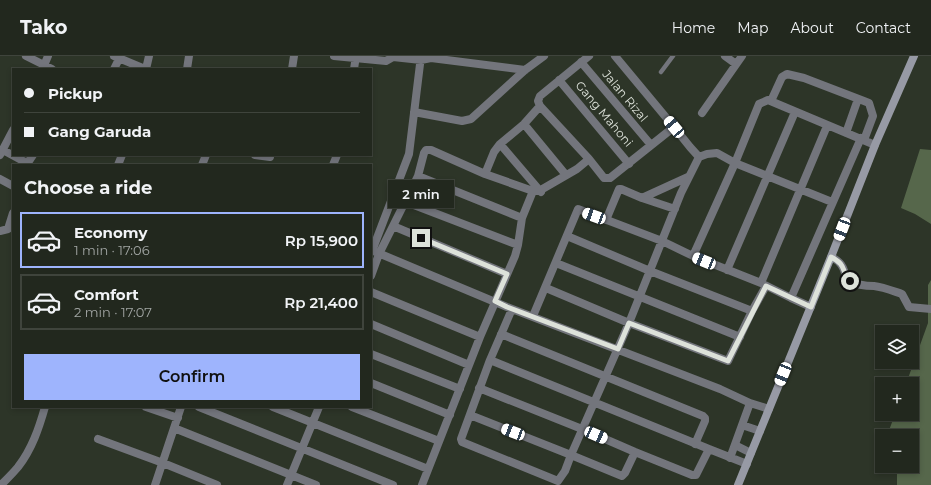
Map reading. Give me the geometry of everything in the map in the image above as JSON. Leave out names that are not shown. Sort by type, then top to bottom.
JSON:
[{"type":"main road","points":[[738,485],[875,145],[914,56]]},
{"type":"street","points":[[26,56],[43,67],[48,56]]},
{"type":"street","points":[[145,68],[149,56]]},
{"type":"street","points":[[187,68],[189,56]]},
{"type":"street","points":[[292,68],[294,56]]},
{"type":"street","points":[[334,56],[386,61],[393,56],[425,58],[525,70]]},
{"type":"street","points":[[414,112],[462,121],[470,119],[525,70],[544,56]]},
{"type":"street","points":[[589,56],[538,98],[538,103],[589,159],[604,178],[607,179],[629,164],[674,127]]},
{"type":"street","points":[[615,56],[698,156]]},
{"type":"street","points":[[725,56],[736,64]]},
{"type":"street","points":[[702,113],[742,56]]},
{"type":"street","points":[[114,68],[116,57],[143,68]]},
{"type":"street","points":[[354,68],[356,57]]},
{"type":"street","points":[[372,268],[374,252],[409,154],[414,112],[425,58]]},
{"type":"street","name":"Jalan Rizal","points":[[581,62],[651,145]]},
{"type":"street","points":[[771,101],[782,77],[788,74],[804,78],[869,103],[873,116],[832,202],[791,298]]},
{"type":"street","name":"Gang Mahoni","points":[[559,80],[629,164]]},
{"type":"street","points":[[846,133],[858,98]]},
{"type":"street","points":[[693,256],[735,163],[759,104],[763,101],[771,101],[827,126],[875,145]]},
{"type":"street","points":[[485,174],[494,152],[500,144],[524,124],[540,106]]},
{"type":"street","points":[[727,270],[795,112]]},
{"type":"street","points":[[524,124],[566,175]]},
{"type":"street","points":[[546,288],[629,323],[728,361],[763,285],[800,188],[827,126]]},
{"type":"street","points":[[12,132],[1,152],[27,162],[29,162],[32,156]]},
{"type":"street","points":[[500,144],[538,191]]},
{"type":"street","points":[[374,252],[393,226],[406,202],[418,176],[424,153],[428,149],[485,174],[538,191]]},
{"type":"street","points":[[698,156],[717,153],[735,163],[832,202]]},
{"type":"street","points":[[259,156],[270,159]]},
{"type":"street","points":[[510,308],[461,439],[462,442],[558,481],[565,471],[582,429],[606,377],[698,156]]},
{"type":"street","points":[[422,485],[469,365],[515,256],[522,218],[538,191],[577,169],[589,159]]},
{"type":"street","points":[[418,176],[522,218]]},
{"type":"street","points":[[642,198],[688,177]]},
{"type":"street","points":[[0,180],[12,186]]},
{"type":"street","points":[[606,220],[619,189],[675,209]]},
{"type":"street","points":[[406,202],[518,245]]},
{"type":"street","points":[[533,316],[578,210],[662,242],[811,307]]},
{"type":"street","points":[[0,231],[8,229],[12,216]]},
{"type":"street","points":[[393,226],[507,274]]},
{"type":"street","points":[[568,236],[650,271],[752,311]]},
{"type":"street","points":[[374,252],[510,308],[720,389],[750,403],[769,409]]},
{"type":"street","points":[[831,257],[841,264],[850,281],[866,286],[876,286],[902,294],[908,306],[912,308],[931,309]]},
{"type":"street","points":[[556,264],[740,337]]},
{"type":"street","points":[[372,292],[480,338]]},
{"type":"street","points":[[372,324],[469,365]]},
{"type":"street","points":[[501,334],[704,417],[705,420],[695,444]]},
{"type":"street","points":[[372,354],[460,389]]},
{"type":"street","points":[[490,360],[747,464]]},
{"type":"street","points":[[372,383],[450,415]]},
{"type":"street","points":[[480,388],[694,475],[697,473],[709,449]]},
{"type":"street","points":[[730,458],[750,403]]},
{"type":"street","points":[[1,485],[18,466],[29,450],[37,433],[45,408]]},
{"type":"street","points":[[149,408],[178,418]]},
{"type":"street","points":[[155,485],[181,408]]},
{"type":"street","points":[[201,408],[393,485]]},
{"type":"street","points":[[275,408],[428,469]]},
{"type":"street","points":[[287,485],[319,408]]},
{"type":"street","points":[[355,408],[439,441]]},
{"type":"street","points":[[470,415],[622,476],[625,473],[635,452]]},
{"type":"street","points":[[742,425],[760,431]]},
{"type":"street","points":[[174,428],[316,485]]},
{"type":"street","points":[[98,439],[217,485]]},
{"type":"street","points":[[735,445],[751,453]]},
{"type":"lane","points":[[661,72],[673,56]]},
{"type":"green space","points":[[920,149],[931,150],[931,224],[915,214],[901,208]]},
{"type":"green space","points":[[931,280],[931,485],[897,485],[897,473],[919,473],[919,429],[890,429],[892,421],[919,421],[919,377],[909,377],[911,369],[919,369],[919,348],[928,323],[928,285]]},
{"type":"route","points":[[421,238],[507,274],[495,301],[507,307],[618,349],[629,323],[728,361],[766,286],[811,307],[831,257],[841,264],[850,281]]}]
